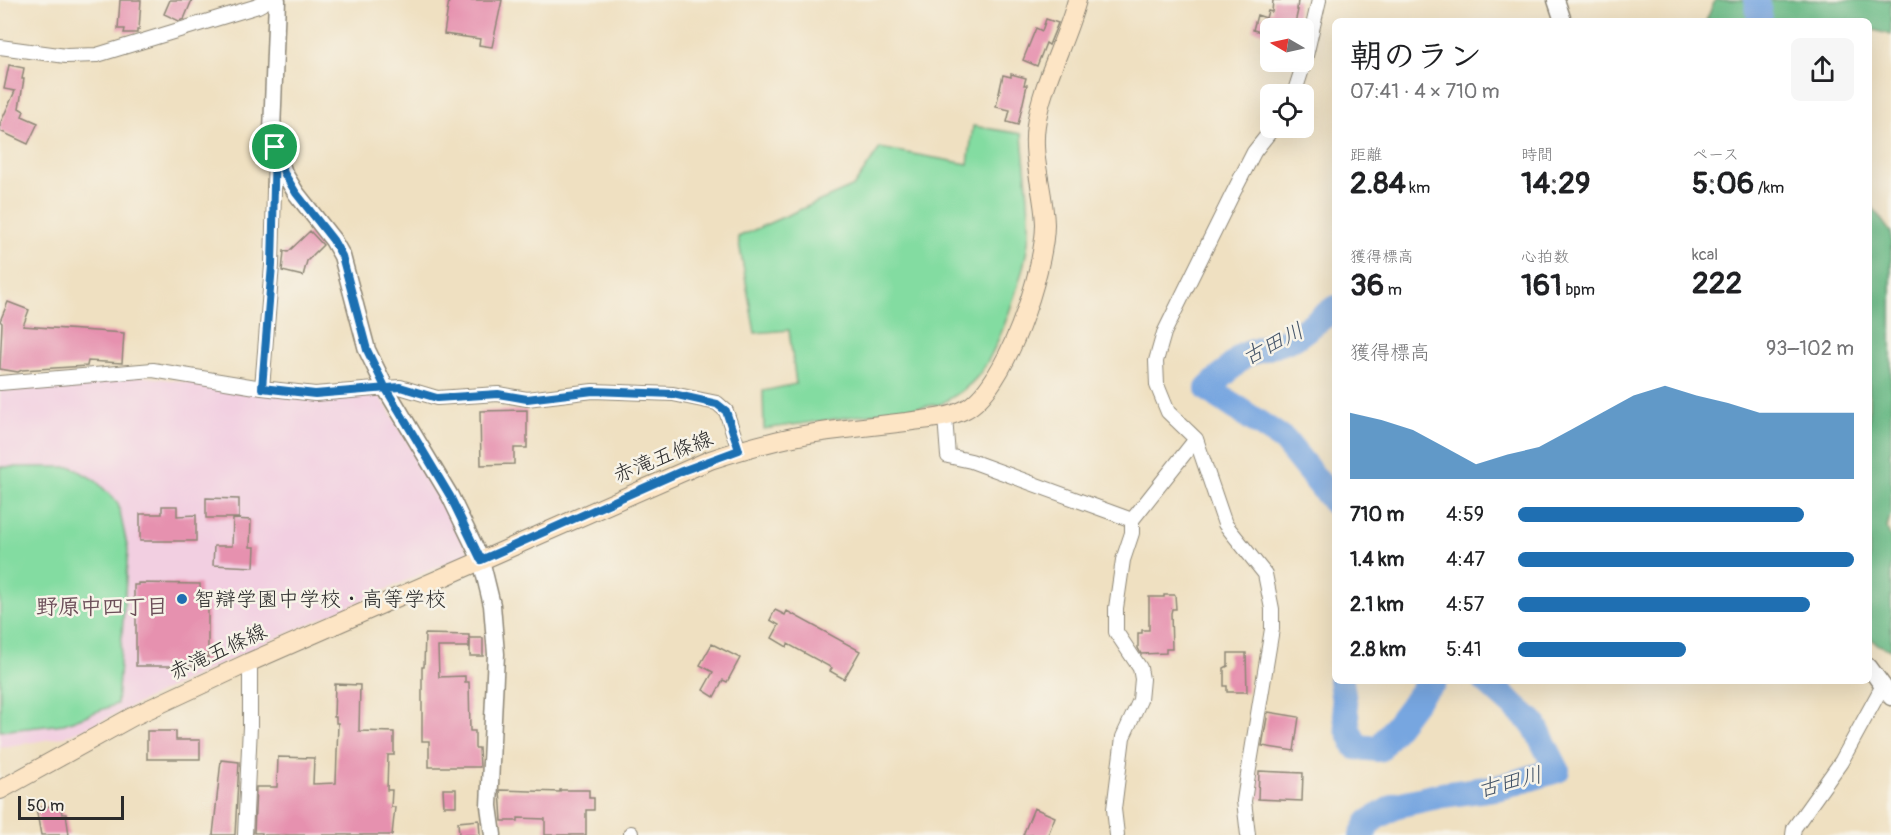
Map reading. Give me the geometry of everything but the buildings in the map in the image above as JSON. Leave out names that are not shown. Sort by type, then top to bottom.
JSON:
[{"type":"main road","name":"赤滝五條線","points":[[0,790],[132,717],[250,662],[682,471],[739,450],[772,442],[825,432],[945,417],[964,410],[978,401],[993,383],[1030,300],[1043,248],[1044,206],[1035,143],[1036,127],[1039,108],[1073,18],[1077,0]]},
{"type":"street","points":[[0,47],[66,56],[97,55],[258,6],[269,0]]},
{"type":"street","points":[[277,0],[272,131],[284,173],[342,256],[367,350],[386,389],[450,496],[481,560],[492,605],[496,654],[489,806],[493,835]]},
{"type":"street","points":[[1297,84],[1319,0]]},
{"type":"street","points":[[1556,0],[1562,18]]},
{"type":"street","points":[[1248,835],[1244,801],[1272,629],[1272,609],[1265,574],[1225,524],[1196,439],[1168,412],[1157,385],[1156,361],[1164,333],[1254,152],[1264,138]]},
{"type":"street","points":[[262,388],[272,265],[275,147]]},
{"type":"street","points":[[0,383],[153,370],[262,388],[315,394],[400,387],[437,398],[498,394],[527,399],[593,391],[673,394],[717,404],[726,411],[739,450]]},
{"type":"street","points":[[945,417],[948,456],[971,460],[1132,520]]},
{"type":"street","points":[[1117,835],[1114,809],[1123,737],[1140,700],[1142,680],[1140,668],[1116,632],[1116,608],[1123,560],[1132,533],[1132,520],[1196,439]]},
{"type":"street","points":[[245,835],[250,726],[250,662]]},
{"type":"street","points":[[1793,835],[1794,828],[1888,692],[1872,671]]},
{"type":"shaded area","name":"智辯学園中学校・高等学校","points":[[142,376],[240,389],[380,395],[435,488],[469,553],[261,645],[88,727],[62,737],[0,748],[0,389],[17,390],[69,382]]},
{"type":"green space","points":[[1715,0],[1891,0],[1891,35],[1872,31],[1872,18],[1707,18]]},
{"type":"green space","points":[[973,126],[1022,134],[1028,195],[1029,231],[1024,264],[1011,307],[986,365],[965,389],[941,404],[764,429],[763,391],[796,384],[789,330],[755,333],[738,237],[854,186],[880,148],[968,164]]},
{"type":"green space","points":[[1872,206],[1891,233],[1891,512],[1887,528],[1891,539],[1891,650],[1876,644],[1872,639]]},
{"type":"green space","points":[[0,467],[72,467],[95,480],[118,503],[128,550],[117,704],[64,724],[0,731]]},
{"type":"waterway","name":"古田川","points":[[1757,0],[1760,18]]},
{"type":"waterway","name":"古田川","points":[[1332,310],[1294,338],[1244,355],[1208,389],[1284,440],[1332,499]]},
{"type":"waterway","name":"古田川","points":[[1341,684],[1348,729],[1356,747],[1379,749],[1422,692],[1431,684]]},
{"type":"waterway","name":"古田川","points":[[1362,835],[1369,822],[1397,805],[1442,795],[1501,787],[1557,770],[1534,724],[1489,684]]},
{"type":"place","name":"智辯学園中学校・高等学校","points":[[182,599]]},
{"type":"district","name":"野原中四丁目","points":[[102,607]]},
{"type":"route","points":[[275,147],[272,265],[262,388],[315,394],[386,389],[400,387],[437,398],[498,394],[527,399],[593,391],[673,394],[706,400],[726,411],[739,450],[682,471],[481,560],[450,496],[427,454],[386,389],[367,350],[342,256],[333,240],[296,193],[284,173],[275,147]]}]
